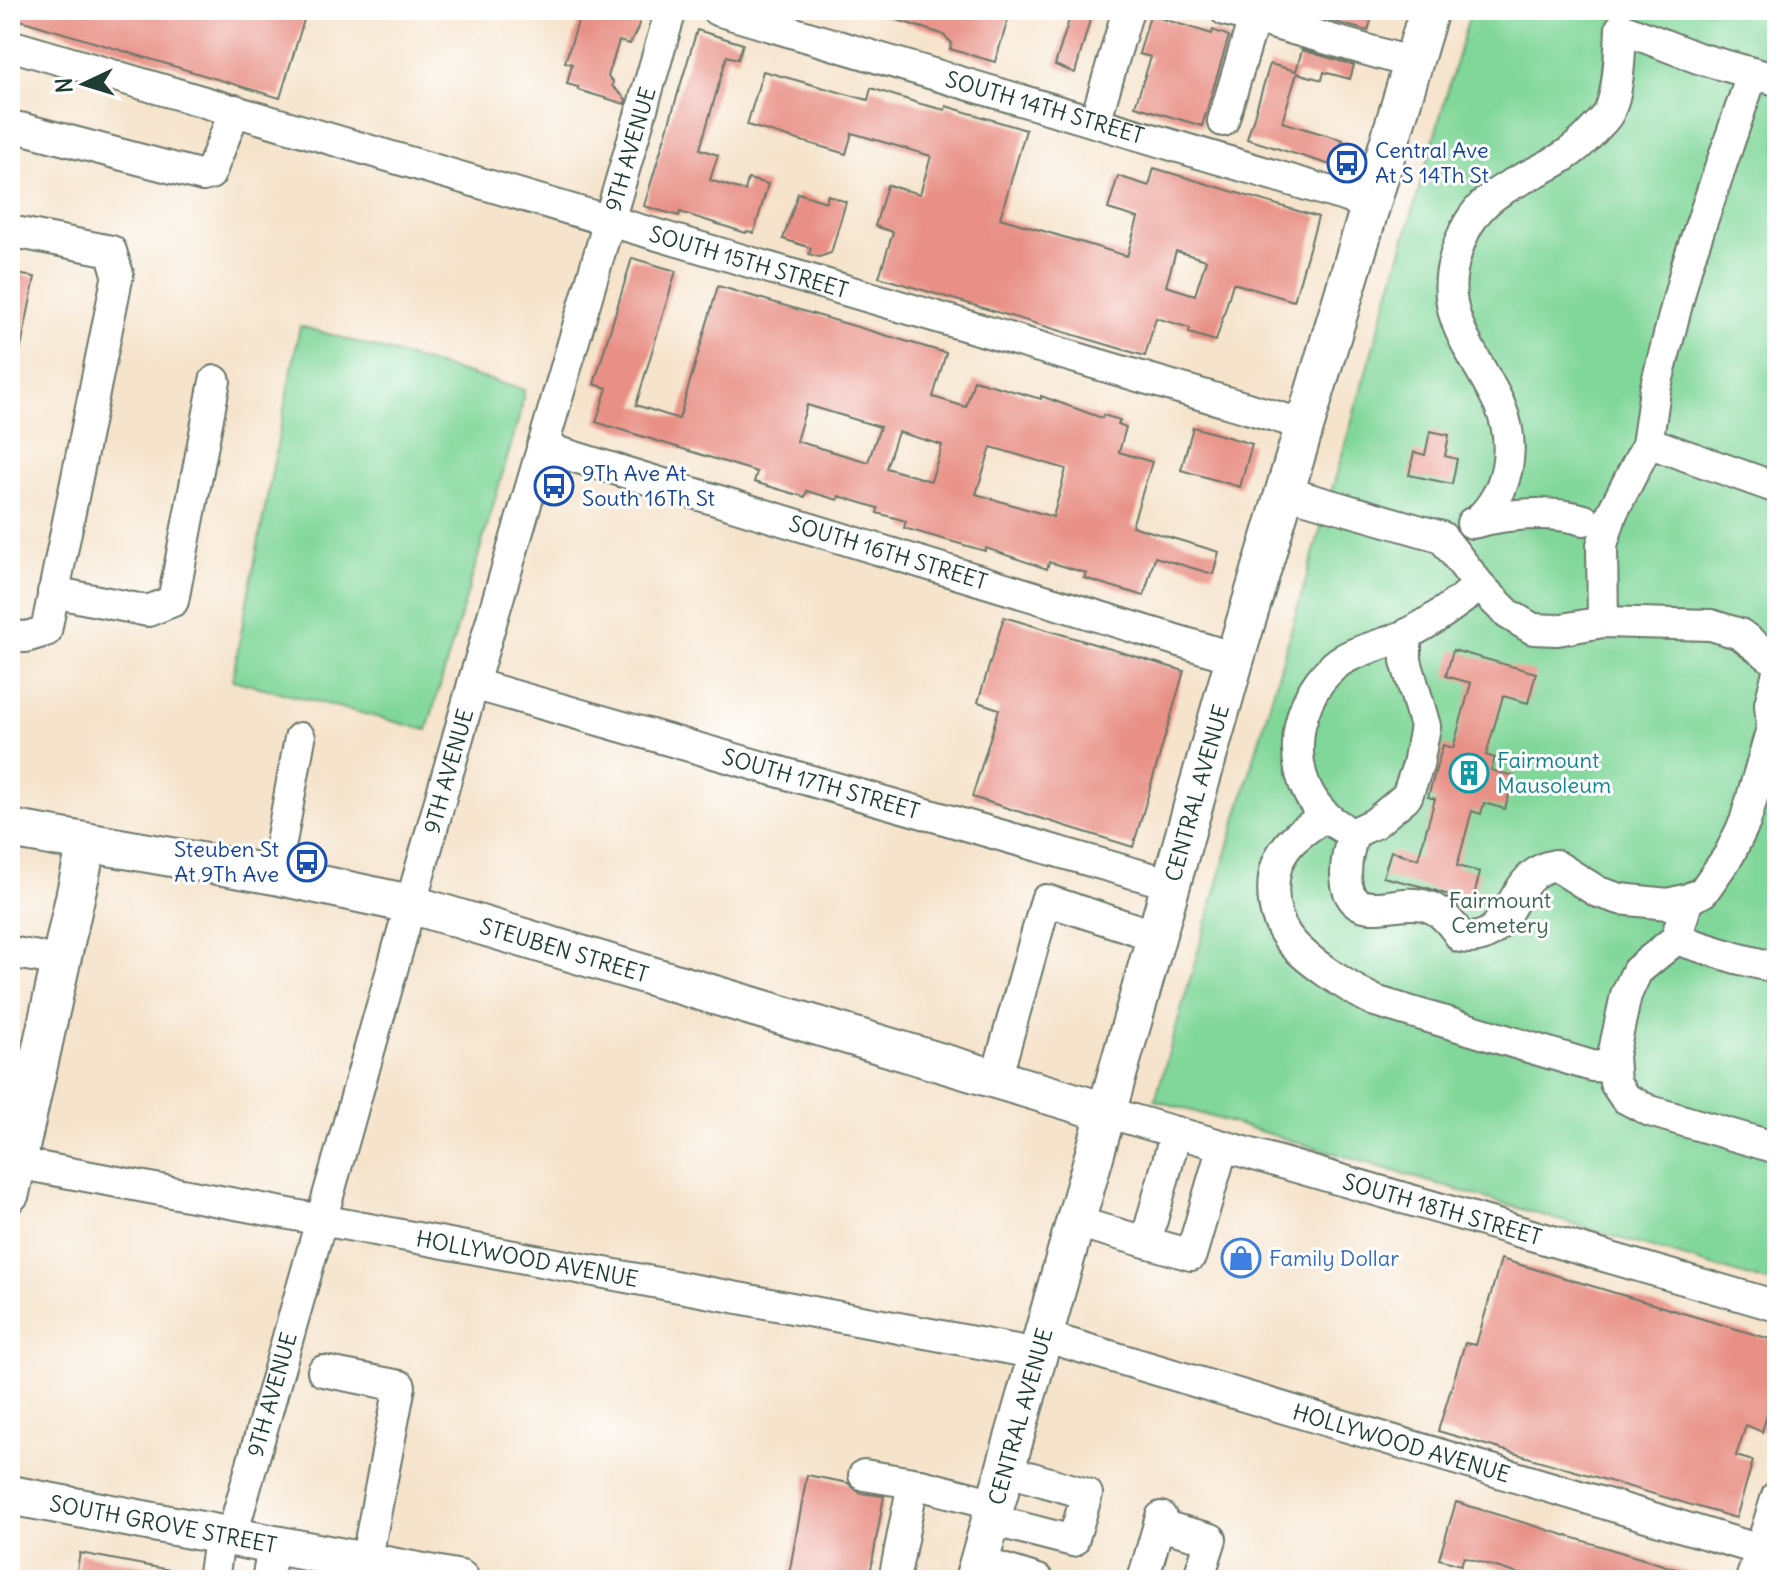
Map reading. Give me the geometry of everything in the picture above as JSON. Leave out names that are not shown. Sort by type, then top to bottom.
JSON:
[{"type":"main road","name":"CENTRAL AVENUE","points":[[977,1571],[1235,658],[1429,10]]},
{"type":"main road","name":"STEUBEN STREET","points":[[10,829],[275,875],[410,904],[1106,1112]]},
{"type":"main road","points":[[13,1178],[87,843]]},
{"type":"main road","name":"SOUTH GROVE STREET","points":[[10,1495],[274,1543],[366,1562],[411,1575],[460,1580]]},
{"type":"street","name":"9TH AVENUE","points":[[213,1580],[671,10]]},
{"type":"street","name":"SOUTH 14TH STREET","points":[[717,10],[1371,204]]},
{"type":"street","points":[[1095,122],[1128,10]]},
{"type":"street","points":[[1225,10],[1413,63]]},
{"type":"street","points":[[1223,121],[1254,18]]},
{"type":"street","points":[[1476,522],[1491,509],[1504,485],[1509,451],[1500,407],[1472,357],[1451,307],[1451,274],[1460,236],[1479,208],[1500,190],[1582,143],[1609,113],[1619,70],[1621,28],[1698,58],[1764,77],[1683,279],[1655,390],[1647,445],[1598,516],[1602,545],[1603,622]]},
{"type":"street","name":"SOUTH 15TH STREET","points":[[10,45],[1305,425]]},
{"type":"street","points":[[20,128],[203,176],[210,174],[235,110]]},
{"type":"street","points":[[10,231],[111,251],[118,274],[46,631],[26,637],[10,636]]},
{"type":"street","points":[[53,592],[148,611],[173,601],[215,381]]},
{"type":"street","points":[[1647,445],[1659,446],[1777,488]]},
{"type":"street","name":"SOUTH 16TH STREET","points":[[542,447],[1235,658]]},
{"type":"street","points":[[1285,492],[1442,537],[1480,586],[1508,614],[1533,629],[1557,630],[1603,622],[1711,625],[1740,634],[1777,662]]},
{"type":"street","points":[[1442,537],[1476,522],[1507,517],[1598,516]]},
{"type":"street","points":[[1354,833],[1324,817],[1298,772],[1298,731],[1311,696],[1336,664],[1406,635],[1480,586]]},
{"type":"street","points":[[1406,635],[1406,661],[1425,726],[1418,765],[1407,796],[1375,823],[1354,833],[1348,849],[1346,881],[1352,896],[1359,903],[1370,907],[1422,905],[1436,910],[1461,937],[1476,940],[1490,935],[1500,924],[1529,877],[1542,867],[1555,865],[1598,892],[1620,899],[1668,904],[1703,892],[1729,855],[1745,822],[1775,729],[1770,704],[1777,676]]},
{"type":"street","name":"SOUTH 17TH STREET","points":[[473,684],[1171,884]]},
{"type":"street","points":[[275,875],[300,738]]},
{"type":"street","points":[[1324,817],[1287,846],[1276,863],[1273,889],[1286,936],[1319,966],[1351,989],[1375,1001],[1592,1066],[1612,1067]]},
{"type":"street","points":[[1688,899],[1676,939],[1637,971],[1626,995],[1612,1067],[1615,1083],[1625,1098],[1650,1111],[1777,1148]]},
{"type":"street","points":[[996,1079],[1046,900],[1156,936]]},
{"type":"street","points":[[1676,939],[1777,968]]},
{"type":"street","points":[[10,952],[61,961]]},
{"type":"street","name":"SOUTH 18TH STREET","points":[[1106,1112],[1777,1306]]},
{"type":"street","points":[[1146,1242],[1176,1132]]},
{"type":"street","points":[[1076,1222],[1191,1255],[1223,1146]]},
{"type":"street","name":"HOLLYWOOD AVENUE","points":[[13,1178],[320,1221],[1041,1345],[1769,1552]]},
{"type":"street","points":[[323,1371],[400,1386],[366,1562]]},
{"type":"street","points":[[864,1475],[997,1498]]},
{"type":"street","points":[[894,1580],[913,1483]]},
{"type":"street","points":[[1751,1580],[1769,1552],[1777,1496]]},
{"type":"street","points":[[1143,1580],[1160,1521],[1211,1539],[1198,1580]]},
{"type":"street","points":[[267,1580],[274,1543]]},
{"type":"street","points":[[977,1571],[1038,1580]]},
{"type":"green space","name":"Fairmount Cemetery","points":[[1471,10],[1777,10],[1777,1285],[1155,1100]]},
{"type":"green space","points":[[300,326],[524,390],[521,411],[427,730],[232,680]]},
{"type":"building","points":[[10,10],[307,10],[280,98],[10,17]]},
{"type":"building","points":[[582,10],[636,10],[640,20],[637,30],[630,44],[619,41],[608,77],[613,81],[612,86],[626,99],[625,104],[567,84],[572,64],[565,62]]},
{"type":"building","points":[[879,10],[1011,10],[995,62],[950,49],[952,43],[942,34],[878,14]]},
{"type":"building","points":[[1072,10],[1092,13],[1075,73],[1055,65]]},
{"type":"building","points":[[1316,10],[1374,10],[1368,31],[1314,16]]},
{"type":"building","points":[[1150,15],[1212,34],[1213,30],[1229,36],[1202,126],[1135,106],[1151,57],[1139,54]]},
{"type":"building","points":[[697,30],[743,44],[738,59],[727,56],[700,149],[718,155],[710,180],[745,191],[748,179],[768,184],[754,233],[680,212],[679,216],[644,206]]},
{"type":"building","points":[[1302,50],[1354,65],[1350,79],[1324,72],[1322,80],[1297,73],[1282,122],[1343,140],[1334,166],[1247,139],[1270,64],[1296,71]]},
{"type":"building","points":[[763,71],[868,100],[871,88],[1026,130],[1000,218],[1127,256],[1138,218],[1108,209],[1118,176],[1149,186],[1154,168],[1318,217],[1294,301],[1233,283],[1216,341],[1189,333],[1190,328],[1156,318],[1145,356],[879,277],[893,232],[875,226],[887,185],[920,194],[931,156],[852,133],[846,154],[747,125]],"holes":[[[1176,251],[1206,260],[1195,295],[1166,286]]]},
{"type":"building","points":[[798,193],[826,202],[828,195],[846,202],[831,253],[819,257],[809,254],[811,248],[783,239]]},
{"type":"building","points":[[632,258],[676,271],[636,405],[679,419],[718,286],[946,353],[933,397],[966,407],[974,380],[1041,399],[1041,396],[1102,418],[1103,415],[1120,420],[1118,424],[1126,427],[1119,452],[1152,462],[1132,526],[1219,552],[1213,574],[1155,557],[1144,596],[1084,578],[1086,573],[1049,562],[1047,569],[986,548],[985,551],[904,528],[906,521],[877,513],[878,508],[839,496],[838,500],[807,491],[805,497],[754,482],[757,472],[596,422],[607,388],[594,384]],"holes":[[[807,405],[880,427],[868,462],[796,441]],[[898,432],[942,445],[931,481],[886,468]],[[991,447],[1066,469],[1053,517],[976,494]]]},
{"type":"building","points":[[10,273],[35,277],[18,363],[10,362]]},
{"type":"building","points":[[1193,427],[1252,444],[1240,487],[1181,470]]},
{"type":"building","points":[[1430,431],[1449,435],[1445,456],[1457,459],[1452,484],[1409,475],[1414,452],[1425,455]]},
{"type":"building","points":[[1004,617],[1184,671],[1133,847],[972,797],[999,709],[978,702]]},
{"type":"building","name":"Fairmount Mausoleum","points":[[1453,650],[1536,673],[1528,703],[1503,696],[1486,755],[1495,758],[1491,770],[1514,776],[1505,809],[1484,803],[1481,814],[1472,811],[1457,866],[1480,872],[1472,903],[1383,877],[1391,851],[1418,859],[1435,799],[1428,797],[1443,745],[1453,748],[1471,683],[1446,676]]},
{"type":"building","points":[[1501,1259],[1777,1341],[1777,1381],[1762,1432],[1746,1425],[1736,1456],[1753,1461],[1736,1518],[1438,1431],[1465,1343],[1476,1345]]},
{"type":"building","points":[[807,1475],[848,1483],[860,1493],[884,1496],[869,1580],[788,1580]]},
{"type":"building","points":[[1456,1502],[1699,1576],[1699,1580],[1538,1580],[1464,1557],[1461,1565],[1439,1559]]},
{"type":"building","points":[[80,1553],[181,1572],[181,1580],[75,1580]]},
{"type":"place","name":"Central Ave At S 14Th St","points":[[1347,163]]},
{"type":"place","name":"9Th Ave At South 16Th St","points":[[554,486]]},
{"type":"place","name":"Fairmount Mausoleum","points":[[1469,773]]},
{"type":"place","name":"Steuben St At 9Th Ave","points":[[307,862]]},
{"type":"place","name":"Family Dollar","points":[[1241,1258]]}]
